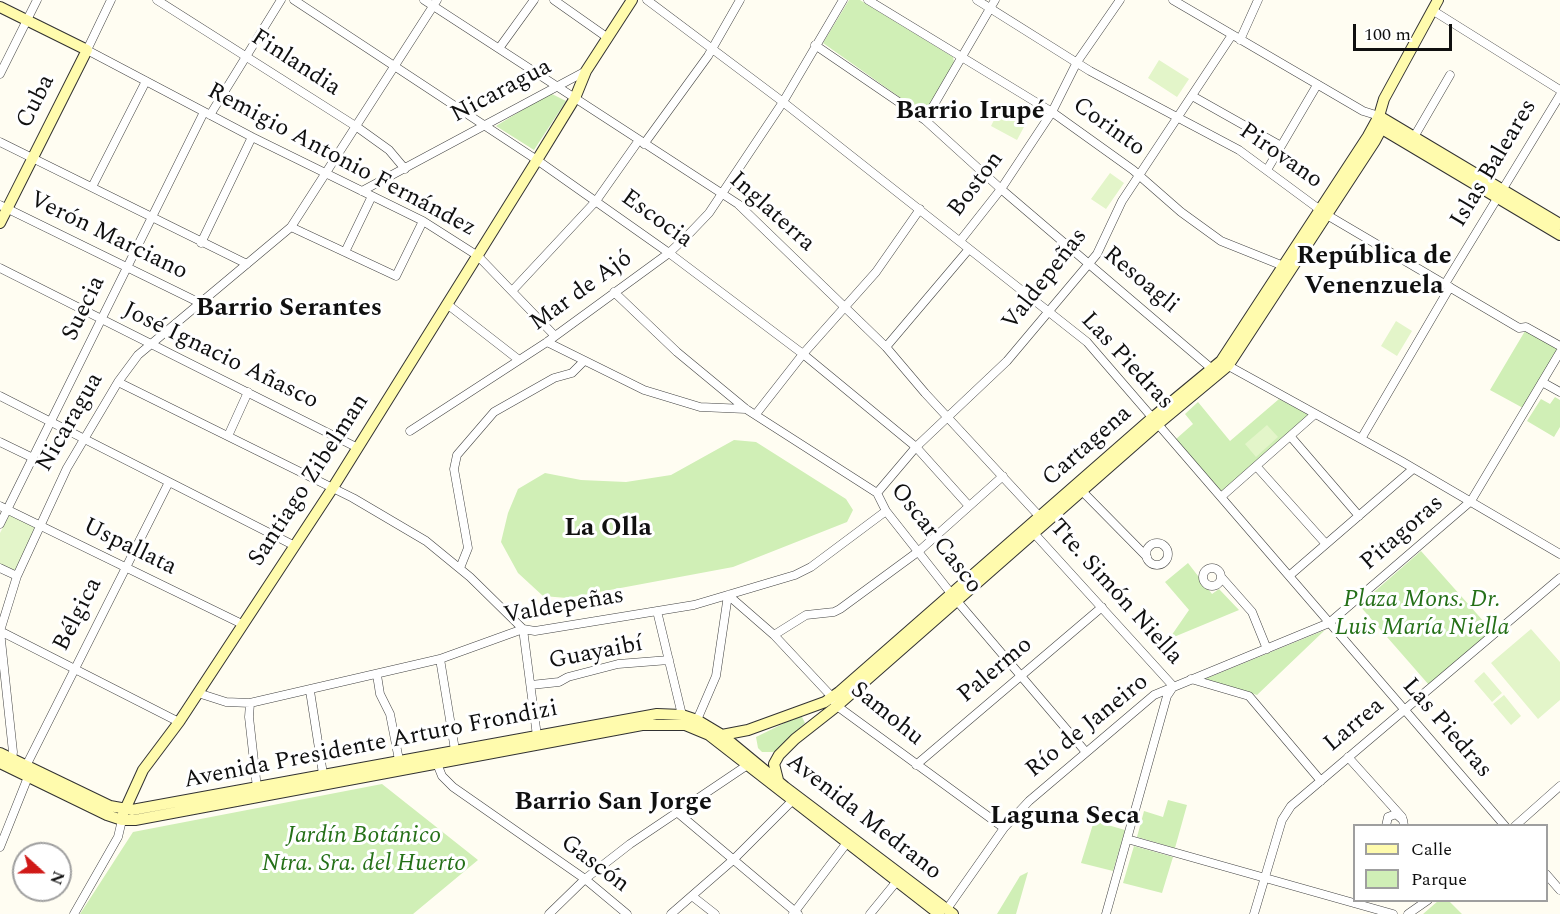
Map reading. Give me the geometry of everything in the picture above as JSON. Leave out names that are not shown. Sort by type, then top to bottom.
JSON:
[{"type":"main road","name":"Nicaragua","points":[[586,71],[632,0]]},
{"type":"main road","name":"Cartagena","points":[[779,755],[835,702],[1155,421],[1221,366],[1324,212],[1378,123],[1384,99],[1435,3]]},
{"type":"main road","points":[[0,7],[87,50]]},
{"type":"main road","name":"Cuba","points":[[0,223],[4,207],[32,158],[87,50]]},
{"type":"main road","name":"Santiago Zibelman","points":[[123,814],[143,770],[179,722],[358,448],[575,98],[586,71]]},
{"type":"main road","points":[[1378,123],[1414,137],[1560,235]]},
{"type":"main road","points":[[1378,123],[1500,193],[1560,224]]},
{"type":"main road","name":"Cartagena","points":[[1155,421],[1221,366]]},
{"type":"main road","name":"Cartagena","points":[[1031,530],[1040,517],[1079,488]]},
{"type":"main road","name":"Cartagena","points":[[722,735],[748,730],[800,710],[835,702]]},
{"type":"main road","points":[[800,710],[810,717],[810,726]]},
{"type":"main road","name":"Avenida Presidente Arturo Frondizi","points":[[0,753],[7,763],[110,806],[123,814],[145,819],[399,760],[436,758],[455,750],[657,714],[682,715],[698,720],[722,735],[750,760]]},
{"type":"main road","name":"Avenida Presidente Arturo Frondizi","points":[[123,814],[257,788],[642,725],[668,723],[698,729],[750,760]]},
{"type":"main road","points":[[748,730],[750,760],[779,755],[774,769],[779,782]]},
{"type":"main road","name":"Avenida Medrano","points":[[750,760],[945,913]]},
{"type":"main road","name":"Avenida Medrano","points":[[750,760],[792,801],[850,840],[897,881],[945,913]]},
{"type":"street","points":[[0,74],[37,0]]},
{"type":"street","name":"Cuba","points":[[87,50],[111,0]]},
{"type":"street","name":"Finlandia","points":[[157,0],[357,128],[389,150],[405,168]]},
{"type":"street","name":"Suecia","points":[[0,524],[4,508],[33,458],[207,114],[281,0]]},
{"type":"street","name":"Escocia","points":[[294,0],[537,160],[669,253],[804,354],[916,447],[969,506]]},
{"type":"street","name":"Inglaterra","points":[[424,0],[435,3],[641,142],[723,192],[886,347],[1040,517]]},
{"type":"street","points":[[500,47],[534,0]]},
{"type":"street","points":[[554,0],[608,38]]},
{"type":"street","name":"Las Piedras","points":[[647,0],[783,102],[1087,342],[1504,824]]},
{"type":"street","points":[[512,291],[596,201],[713,48],[740,0]]},
{"type":"street","name":"Mar de Ajó","points":[[410,431],[547,342],[669,253],[709,213],[783,102],[843,0]]},
{"type":"street","name":"Corinto","points":[[868,0],[1052,112],[1139,175],[1180,212],[1214,237],[1286,267]]},
{"type":"street","name":"Pirovano","points":[[976,0],[1077,62],[1239,150],[1324,212],[1519,328],[1527,327],[1560,346]]},
{"type":"street","points":[[925,120],[995,0]]},
{"type":"street","name":"Boston","points":[[960,241],[1001,189],[1052,112],[1077,62],[1120,0]]},
{"type":"street","points":[[1173,0],[1363,111],[1378,123]]},
{"type":"street","name":"Valdepeñas","points":[[877,493],[916,447],[1007,361],[1097,255],[1122,201],[1236,37],[1258,0]]},
{"type":"street","name":"Nicaragua","points":[[7,763],[12,735],[0,631],[17,576],[67,468],[118,382],[150,344],[291,227],[324,174],[357,128],[435,3]]},
{"type":"street","points":[[1435,3],[1560,90]]},
{"type":"street","name":"Resoagli","points":[[815,45],[925,120],[1088,263],[1221,366],[1361,439],[1560,554]]},
{"type":"street","name":"Remigio Antonio Fernández","points":[[87,50],[324,174],[423,221],[478,256],[555,336]]},
{"type":"street","name":"Nicaragua","points":[[362,191],[586,71]]},
{"type":"street","points":[[1414,137],[1450,75]]},
{"type":"street","points":[[92,187],[146,81]]},
{"type":"street","points":[[1267,170],[1317,84]]},
{"type":"street","name":"Islas Baleares","points":[[1361,439],[1500,193],[1560,95]]},
{"type":"street","points":[[1194,97],[1281,146]]},
{"type":"street","points":[[201,243],[252,137]]},
{"type":"street","points":[[0,142],[247,264]]},
{"type":"street","points":[[345,252],[372,196]]},
{"type":"street","name":"Verón Marciano","points":[[4,207],[200,303]]},
{"type":"street","points":[[756,414],[804,354],[876,272],[920,209]]},
{"type":"street","points":[[291,227],[396,276],[423,221]]},
{"type":"street","name":"Boston","points":[[886,347],[969,249]]},
{"type":"street","name":"José Ignacio Añasco","points":[[0,268],[358,448]]},
{"type":"street","name":"Oscar Casco","points":[[614,292],[677,352],[746,409],[877,493],[886,512],[1019,677],[1085,751]]},
{"type":"street","points":[[447,303],[519,360]]},
{"type":"street","points":[[547,342],[644,390],[685,403],[720,409],[746,409]]},
{"type":"street","name":"Pitagoras","points":[[1173,686],[1329,622],[1471,501],[1560,352]]},
{"type":"street","points":[[460,568],[468,548],[454,470],[457,455],[494,412],[554,378],[572,373],[584,361]]},
{"type":"street","points":[[118,382],[397,522],[460,568],[523,629],[537,736]]},
{"type":"street","points":[[1542,382],[1560,392]]},
{"type":"street","points":[[228,436],[248,392]]},
{"type":"street","points":[[0,396],[295,546]]},
{"type":"street","points":[[1221,498],[1315,414]]},
{"type":"street","points":[[1291,437],[1359,516]]},
{"type":"street","points":[[0,442],[33,458]]},
{"type":"street","points":[[1257,467],[1326,544]]},
{"type":"street","points":[[1289,576],[1413,469]]},
{"type":"street","points":[[774,635],[806,615],[815,612],[834,612],[919,551],[1003,476]]},
{"type":"street","name":"Bélgica","points":[[27,772],[74,670],[169,482]]},
{"type":"street","points":[[1079,488],[1147,557]]},
{"type":"street","name":"Uspallata","points":[[4,508],[242,624]]},
{"type":"street","name":"Valdepeñas","points":[[198,693],[226,702],[249,703],[310,691],[440,659],[523,629],[535,631],[657,611],[728,595],[795,575],[811,567],[886,512]]},
{"type":"street","name":"Tte. Simón Niella","points":[[1031,530],[1173,686]]},
{"type":"street","points":[[0,567],[17,576]]},
{"type":"street","points":[[1222,578],[1252,612],[1267,648]]},
{"type":"street","name":"Larrea","points":[[1254,914],[1282,820],[1292,806],[1560,578]]},
{"type":"street","points":[[698,720],[716,676],[728,595]]},
{"type":"street","name":"Samohu","points":[[728,595],[774,635],[835,702],[916,765],[1004,828]]},
{"type":"street","name":"Palermo","points":[[916,765],[1102,607]]},
{"type":"street","points":[[657,611],[682,715]]},
{"type":"street","points":[[0,631],[179,722]]},
{"type":"street","points":[[440,659],[455,750]]},
{"type":"street","name":"Guayaibí","points":[[531,686],[559,682],[568,677],[618,664],[669,660]]},
{"type":"street","points":[[376,675],[380,694],[390,714],[399,760]]},
{"type":"street","points":[[1191,679],[1249,696],[1321,781]]},
{"type":"street","points":[[1106,914],[1167,696],[1173,686]]},
{"type":"street","name":"Río de Janeiro","points":[[945,913],[1004,828],[1085,751],[1154,695],[1173,686]]},
{"type":"street","points":[[310,691],[317,779]]},
{"type":"street","points":[[249,703],[251,745],[257,788]]},
{"type":"street","points":[[1348,757],[1403,821]]},
{"type":"street","name":"Gascón","points":[[436,758],[442,776],[453,787],[585,879],[627,914]]},
{"type":"street","points":[[549,914],[585,879],[630,844],[678,813],[750,760]]},
{"type":"street","points":[[0,847],[27,772]]},
{"type":"street","points":[[1516,824],[1560,786]]},
{"type":"street","points":[[671,914],[733,860],[792,801]]},
{"type":"street","points":[[678,813],[795,913],[850,840]]},
{"type":"street","name":"Santiago Zibelman","points":[[74,914],[118,837],[123,814]]},
{"type":"street","points":[[1386,824],[1390,815],[1396,814],[1403,821]]},
{"type":"street","points":[[1127,839],[1393,914]]},
{"type":"street","points":[[870,914],[897,881]]},
{"type":"street","points":[[692,896],[715,914]]},
{"type":"street","points":[[1408,914],[1425,902]]},
{"type":"green space","points":[[849,0],[860,0],[953,57],[954,62],[926,113],[922,113],[823,43]]},
{"type":"green space","points":[[1159,60],[1189,79],[1177,97],[1148,78]]},
{"type":"green space","points":[[550,93],[566,101],[534,150],[496,126]]},
{"type":"green space","points":[[999,110],[1025,125],[1017,140],[991,126]]},
{"type":"green space","points":[[1110,173],[1124,183],[1106,209],[1091,199]]},
{"type":"green space","points":[[1396,321],[1412,331],[1397,356],[1381,346]]},
{"type":"green space","points":[[1525,331],[1559,350],[1523,408],[1490,390]]},
{"type":"green space","points":[[1555,397],[1560,400],[1560,427],[1554,437],[1527,421],[1541,399],[1550,404]]},
{"type":"green space","points":[[1279,399],[1309,415],[1222,493],[1176,439],[1193,424],[1185,414],[1198,402],[1230,441]]},
{"type":"green space","points":[[1267,425],[1278,437],[1256,457],[1245,444]]},
{"type":"green space","name":"La Olla","points":[[734,440],[756,442],[846,499],[853,510],[847,522],[733,567],[567,598],[543,596],[518,573],[501,542],[508,513],[518,489],[545,473],[581,480],[626,482],[671,475]]},
{"type":"green space","points":[[10,514],[36,527],[16,572],[0,564],[0,533]]},
{"type":"green space","name":"Plaza Mons. Dr. Luis María Niella","points":[[1421,551],[1493,632],[1429,685],[1359,605]]},
{"type":"green space","points":[[1188,563],[1212,594],[1219,589],[1239,610],[1169,639],[1189,610],[1165,582]]},
{"type":"green space","points":[[1531,629],[1560,662],[1560,700],[1538,719],[1491,663]]},
{"type":"green space","points":[[1325,630],[1257,695],[1205,679]]},
{"type":"green space","points":[[1484,672],[1502,693],[1492,702],[1474,681]]},
{"type":"green space","points":[[1504,695],[1521,716],[1511,725],[1493,704]]},
{"type":"green space","points":[[801,715],[805,723],[775,752],[762,752],[758,748],[756,737]]},
{"type":"green space","name":"Jardín Botánico Ntra. Sra. del Huerto","points":[[382,784],[478,860],[413,914],[80,914],[133,832]]},
{"type":"green space","points":[[1168,800],[1187,805],[1175,848],[1137,837],[1144,811],[1163,817]]},
{"type":"green space","points":[[1094,821],[1125,830],[1113,871],[1081,863]]},
{"type":"green space","points":[[1134,846],[1173,857],[1162,893],[1123,883]]},
{"type":"green space","points":[[1028,872],[1016,914],[997,914],[1020,876]]},
{"type":"green space","points":[[1437,902],[1450,902],[1462,914],[1423,914]]},
{"type":"district","name":"Barrio Irupé","points":[[970,113]]},
{"type":"district","name":"República de Venenzuela","points":[[1374,273]]},
{"type":"district","name":"Barrio Serantes","points":[[289,310]]},
{"type":"district","name":"La Olla","points":[[608,530]]},
{"type":"district","name":"Barrio San Jorge","points":[[613,804]]},
{"type":"district","name":"Laguna Seca","points":[[1065,818]]}]
